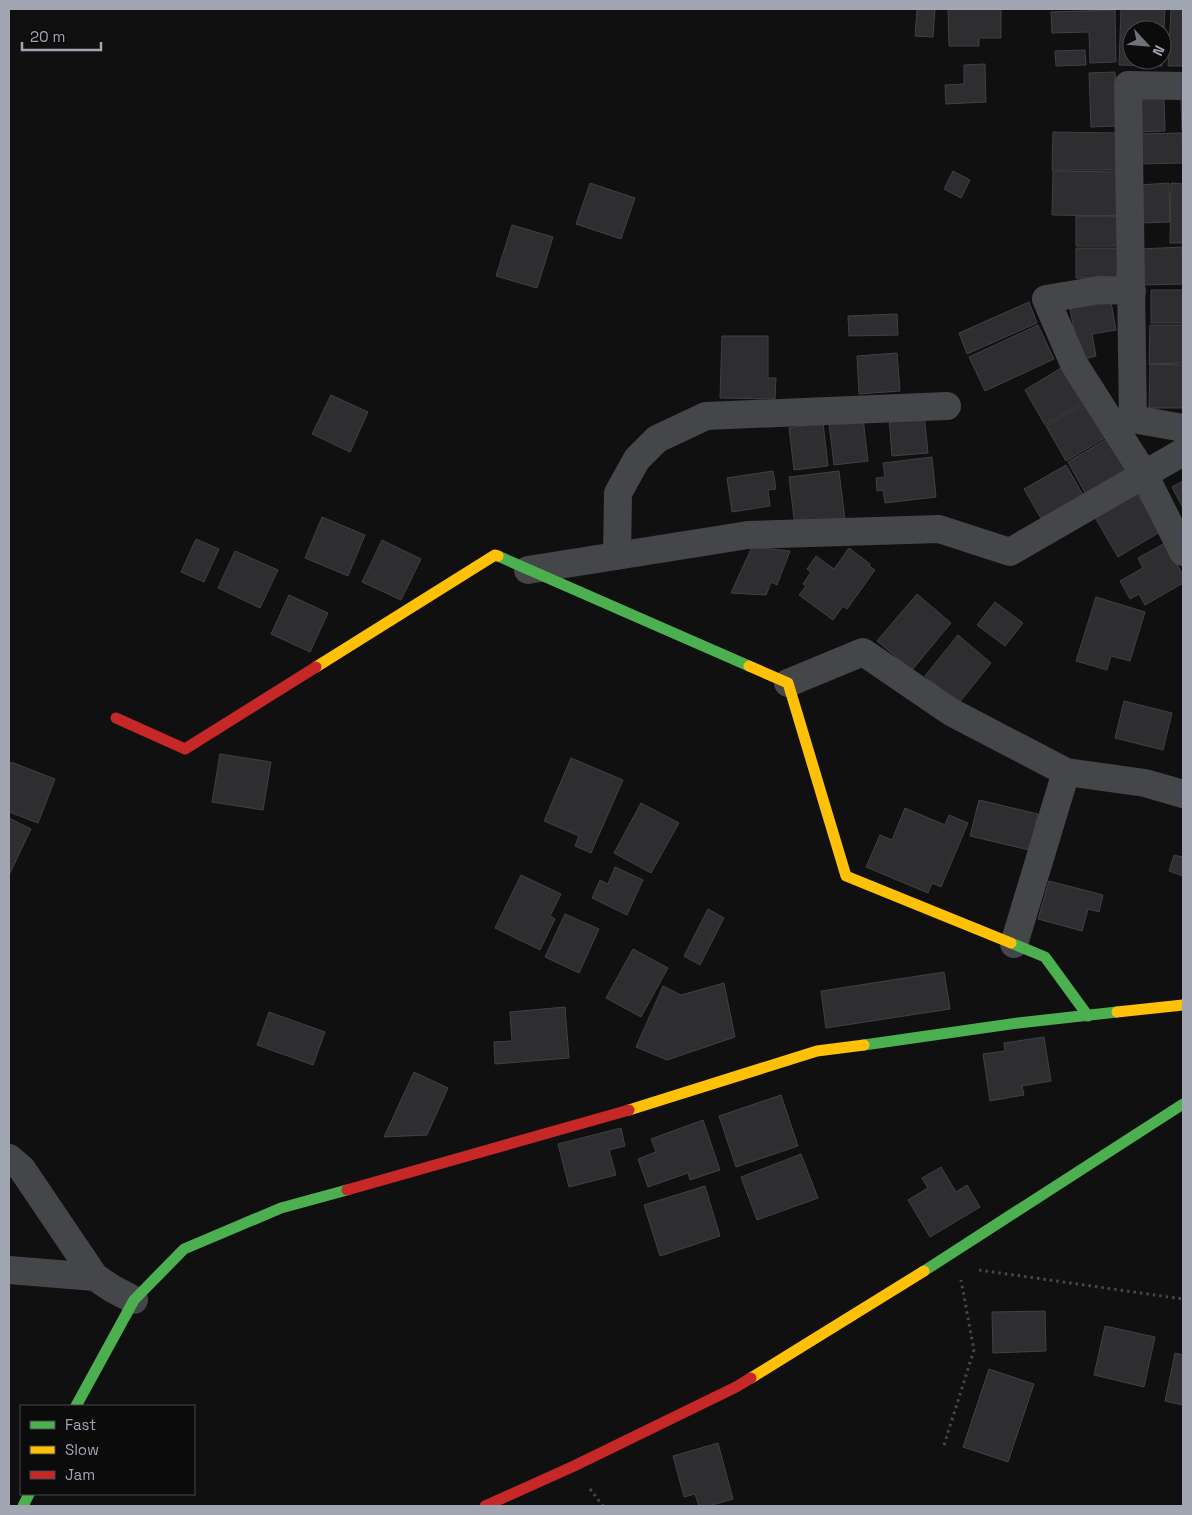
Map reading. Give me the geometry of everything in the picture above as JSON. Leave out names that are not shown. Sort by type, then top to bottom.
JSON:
[{"type":"street","points":[[1133,419],[1128,85],[1183,86]]},
{"type":"street","points":[[1132,291],[1100,290],[1046,300],[1074,364],[1144,474],[1183,552]]},
{"type":"street","points":[[617,556],[618,493],[637,459],[657,439],[706,416],[947,406]]},
{"type":"street","points":[[1104,411],[1133,419],[1183,428]]},
{"type":"street","points":[[528,570],[748,535],[940,529],[1010,552],[1183,452]]},
{"type":"street","points":[[116,718],[185,748],[495,555],[788,683],[863,652],[951,712],[1066,772],[1145,783],[1183,794]]},
{"type":"street","points":[[788,683],[846,876],[1045,957],[1088,1016]]},
{"type":"street","points":[[1014,944],[1066,772]]},
{"type":"street","points":[[77,1405],[134,1300],[184,1249],[281,1208],[612,1116],[817,1051],[1009,1024],[1183,1005]]},
{"type":"street","points":[[485,1506],[574,1466],[736,1388],[950,1255],[1183,1104]]},
{"type":"street","points":[[9,1158],[22,1169],[95,1277],[113,1290],[134,1300]]},
{"type":"street","points":[[9,1270],[95,1277]]},
{"type":"street","points":[[22,1506],[28,1495]]},
{"type":"path","points":[[944,1444],[974,1350],[958,1267],[950,1255]]},
{"type":"path","points":[[958,1267],[1183,1299]]},
{"type":"building","points":[[917,9],[935,9],[933,37],[915,36]]},
{"type":"building","points":[[948,9],[1001,9],[1001,38],[979,38],[979,46],[949,46]]},
{"type":"building","points":[[1121,9],[1165,9],[1164,20],[1122,20],[1122,65],[1119,65]]},
{"type":"building","points":[[1171,9],[1183,9],[1183,66],[1172,66],[1172,20],[1170,20]]},
{"type":"building","points":[[1115,10],[1116,62],[1090,63],[1089,32],[1052,33],[1051,12]]},
{"type":"building","points":[[1085,50],[1086,65],[1056,66],[1055,51]]},
{"type":"building","points":[[985,64],[986,102],[946,104],[945,85],[964,84],[964,65]]},
{"type":"building","points":[[1115,72],[1117,126],[1091,127],[1089,73]]},
{"type":"building","points":[[1164,98],[1165,131],[1138,132],[1137,99]]},
{"type":"building","points":[[1181,98],[1183,98],[1183,130],[1182,130]]},
{"type":"building","points":[[1053,132],[1119,133],[1118,170],[1052,170]]},
{"type":"building","points":[[1182,133],[1183,163],[1138,164],[1138,134]]},
{"type":"building","points":[[953,171],[970,180],[961,198],[944,189]]},
{"type":"building","points":[[1053,171],[1120,172],[1119,216],[1052,215]]},
{"type":"building","points":[[590,183],[635,198],[621,239],[576,224]]},
{"type":"building","points":[[1169,183],[1170,222],[1140,223],[1140,185]]},
{"type":"building","points":[[1171,183],[1183,184],[1183,243],[1170,243]]},
{"type":"building","points":[[1076,216],[1118,216],[1118,246],[1076,246]]},
{"type":"building","points":[[512,225],[553,237],[537,288],[496,276]]},
{"type":"building","points":[[1182,247],[1183,284],[1141,285],[1140,249]]},
{"type":"building","points":[[1076,248],[1118,248],[1117,278],[1076,278]]},
{"type":"building","points":[[1151,290],[1183,290],[1183,323],[1151,323]]},
{"type":"building","points":[[1110,296],[1116,330],[1092,334],[1096,356],[1080,360],[1069,304]]},
{"type":"building","points":[[1029,302],[1037,323],[967,354],[959,333]]},
{"type":"building","points":[[897,314],[898,335],[849,336],[848,316]]},
{"type":"building","points":[[1038,325],[1054,359],[985,391],[969,357]]},
{"type":"building","points":[[1150,325],[1183,325],[1183,363],[1149,364]]},
{"type":"building","points":[[722,336],[768,336],[768,378],[776,378],[775,399],[720,398]]},
{"type":"building","points":[[897,353],[900,391],[859,394],[857,356]]},
{"type":"building","points":[[1150,364],[1183,365],[1183,408],[1149,408]]},
{"type":"building","points":[[1066,365],[1087,400],[1045,425],[1025,390]]},
{"type":"building","points":[[331,395],[368,412],[350,452],[312,434]]},
{"type":"building","points":[[1088,401],[1108,436],[1066,461],[1046,426]]},
{"type":"building","points":[[924,414],[928,453],[892,456],[889,418]]},
{"type":"building","points":[[863,418],[868,461],[834,465],[829,423]]},
{"type":"building","points":[[823,423],[828,466],[794,470],[789,428]]},
{"type":"building","points":[[1110,437],[1130,473],[1088,498],[1068,462]]},
{"type":"building","points":[[932,457],[936,497],[885,503],[883,490],[877,491],[876,478],[885,477],[883,463]]},
{"type":"building","points":[[1066,465],[1086,500],[1045,525],[1024,489]]},
{"type":"building","points":[[773,471],[776,489],[768,490],[770,506],[732,512],[727,478]]},
{"type":"building","points":[[839,471],[845,520],[795,526],[789,477]]},
{"type":"building","points":[[1183,481],[1183,508],[1172,487]]},
{"type":"building","points":[[1135,490],[1160,532],[1118,557],[1093,514]]},
{"type":"building","points":[[322,517],[365,535],[348,576],[305,558]]},
{"type":"building","points":[[196,539],[219,549],[204,582],[181,572]]},
{"type":"building","points":[[382,540],[421,559],[401,600],[362,582]]},
{"type":"building","points":[[1165,543],[1183,575],[1183,583],[1145,605],[1139,594],[1130,599],[1120,581],[1143,568],[1138,558]]},
{"type":"building","points":[[752,547],[790,551],[777,585],[771,582],[766,595],[731,593]]},
{"type":"building","points":[[849,548],[875,570],[847,609],[843,606],[833,620],[799,595],[806,586],[803,584],[811,572],[807,569],[816,556],[834,569]]},
{"type":"building","points":[[235,551],[278,570],[260,608],[218,588]]},
{"type":"building","points":[[917,594],[951,623],[912,670],[877,641]]},
{"type":"building","points":[[289,595],[328,613],[310,652],[271,634]]},
{"type":"building","points":[[1096,597],[1145,612],[1130,661],[1111,656],[1107,670],[1076,661]]},
{"type":"building","points":[[995,602],[1023,623],[1005,646],[977,625]]},
{"type":"building","points":[[958,635],[991,663],[959,703],[925,676]]},
{"type":"building","points":[[1124,701],[1172,713],[1163,750],[1115,738]]},
{"type":"building","points":[[220,754],[271,762],[263,810],[212,802]]},
{"type":"building","points":[[571,758],[623,780],[591,853],[575,846],[579,836],[544,821]]},
{"type":"building","points":[[11,762],[55,779],[38,823],[9,812],[9,767]]},
{"type":"building","points":[[979,800],[1038,814],[1029,850],[970,836]]},
{"type":"building","points":[[641,803],[679,823],[651,873],[614,853]]},
{"type":"building","points":[[905,808],[945,825],[949,815],[968,823],[941,887],[932,883],[928,893],[866,867],[880,835],[892,840]]},
{"type":"building","points":[[9,818],[31,829],[9,875]]},
{"type":"building","points":[[1183,852],[1183,876],[1169,871],[1174,855],[1182,857]]},
{"type":"building","points":[[615,867],[643,880],[627,915],[592,898],[600,880],[608,884]]},
{"type":"building","points":[[521,875],[561,894],[550,916],[555,919],[540,950],[495,928]]},
{"type":"building","points":[[1049,881],[1103,895],[1099,912],[1088,909],[1082,931],[1038,919]]},
{"type":"building","points":[[708,909],[724,918],[700,965],[684,956]]},
{"type":"building","points":[[565,914],[599,929],[579,973],[545,957]]},
{"type":"building","points":[[633,949],[668,968],[641,1017],[606,998]]},
{"type":"building","points":[[944,972],[950,1009],[826,1028],[821,991]]},
{"type":"building","points":[[724,983],[735,1037],[667,1060],[636,1047],[663,986],[681,995]]},
{"type":"building","points":[[565,1007],[569,1058],[495,1064],[494,1042],[512,1041],[510,1012]]},
{"type":"building","points":[[269,1012],[325,1032],[313,1065],[257,1045]]},
{"type":"building","points":[[1044,1037],[1051,1081],[1022,1086],[1024,1095],[990,1101],[983,1054],[1005,1051],[1004,1043]]},
{"type":"building","points":[[414,1072],[448,1088],[427,1135],[384,1137]]},
{"type":"building","points":[[781,1095],[798,1146],[736,1167],[719,1116]]},
{"type":"building","points":[[703,1120],[720,1170],[690,1180],[688,1173],[648,1187],[638,1159],[656,1152],[651,1139]]},
{"type":"building","points":[[621,1128],[625,1146],[609,1150],[616,1175],[569,1187],[558,1144]]},
{"type":"building","points":[[801,1154],[818,1198],[757,1220],[741,1177]]},
{"type":"building","points":[[941,1167],[956,1192],[967,1185],[980,1207],[930,1237],[908,1200],[928,1188],[922,1178]]},
{"type":"building","points":[[705,1186],[720,1236],[660,1256],[644,1205]]},
{"type":"building","points":[[1045,1311],[1046,1351],[993,1353],[992,1312]]},
{"type":"building","points":[[1105,1326],[1155,1337],[1144,1387],[1094,1375]]},
{"type":"building","points":[[1175,1353],[1183,1355],[1183,1405],[1165,1401]]},
{"type":"building","points":[[989,1369],[1034,1384],[1008,1462],[963,1447]]},
{"type":"building","points":[[718,1443],[733,1499],[709,1506],[699,1506],[695,1494],[684,1497],[673,1456]]},
{"type":"traffic: fast","points":[[498,556],[749,666]]},
{"type":"traffic: fast","points":[[1011,943],[1045,957],[1088,1016]]},
{"type":"traffic: fast","points":[[864,1045],[1018,1023],[1117,1012]]},
{"type":"traffic: fast","points":[[924,1271],[1183,1104]]},
{"type":"traffic: fast","points":[[77,1405],[134,1300],[184,1249],[281,1208],[347,1190]]},
{"type":"traffic: fast","points":[[23,1506],[28,1495]]},
{"type":"traffic: slow","points":[[316,667],[495,555],[498,556]]},
{"type":"traffic: slow","points":[[749,666],[788,683],[846,876],[1011,943]]},
{"type":"traffic: slow","points":[[1117,1012],[1183,1005]]},
{"type":"traffic: slow","points":[[629,1110],[817,1051],[864,1045]]},
{"type":"traffic: slow","points":[[751,1378],[924,1271]]},
{"type":"traffic: jam","points":[[116,718],[185,749],[316,667]]},
{"type":"traffic: jam","points":[[347,1190],[629,1110]]},
{"type":"traffic: jam","points":[[485,1506],[574,1466],[751,1378]]}]
